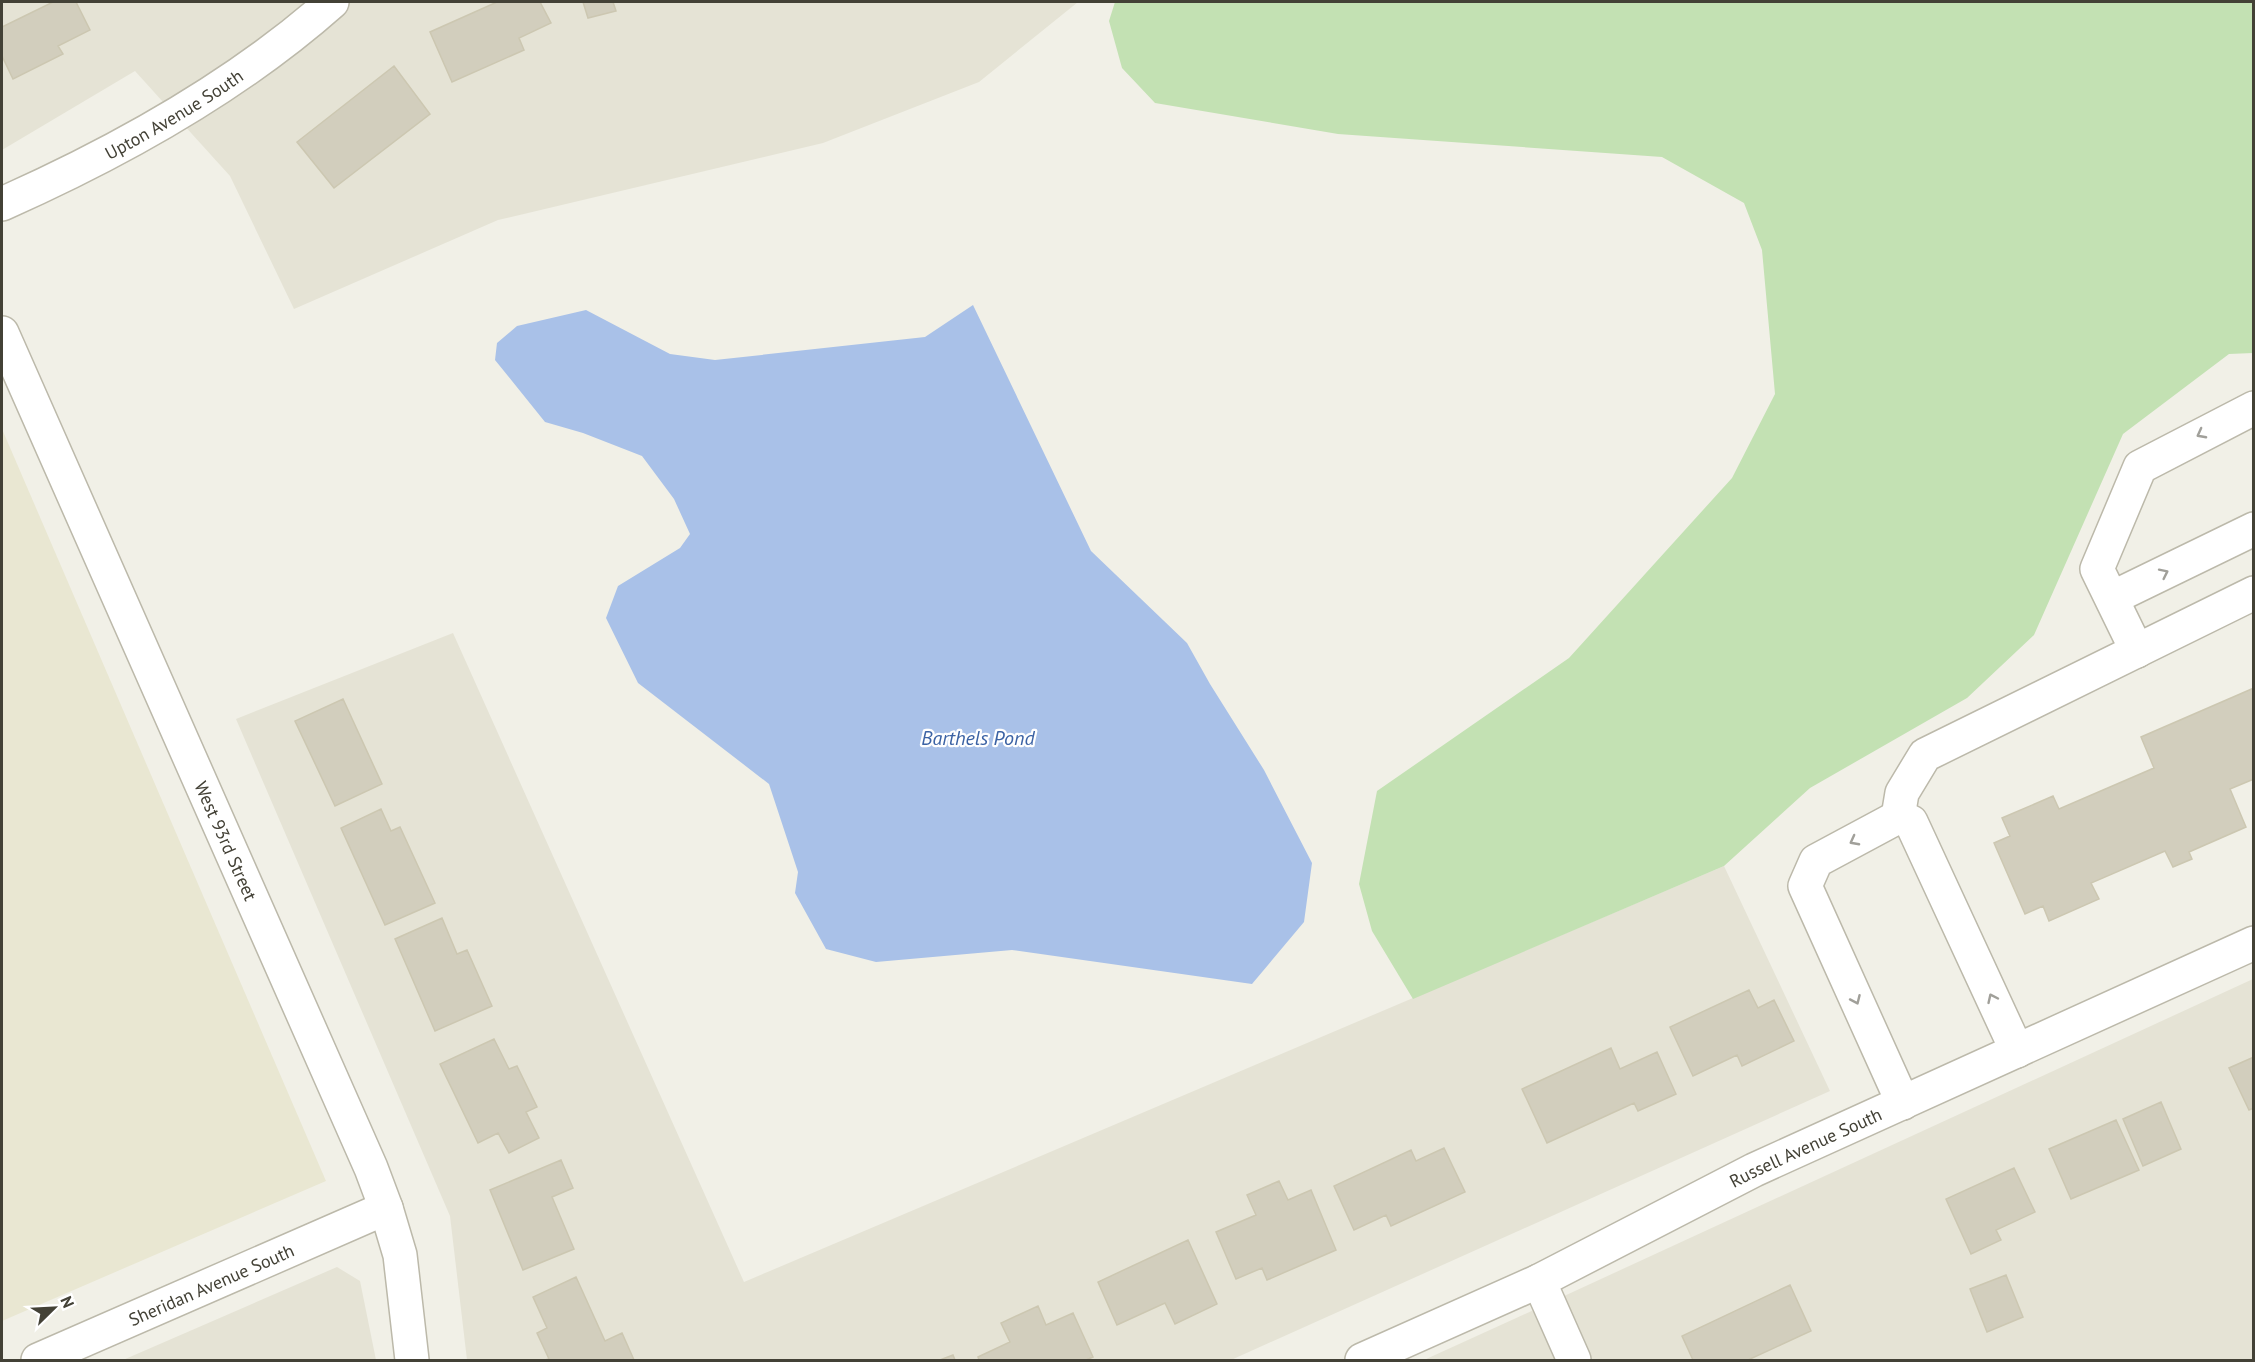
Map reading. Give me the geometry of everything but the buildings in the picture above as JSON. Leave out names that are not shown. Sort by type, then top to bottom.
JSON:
[{"type":"street","name":"Upton Avenue South","points":[[2,204],[138,136],[231,80],[332,2]]},
{"type":"street","name":"West 93rd Street","points":[[2,333],[386,1208],[400,1255],[412,1360]]},
{"type":"street","points":[[2137,651],[2097,569],[2140,467],[2253,408]]},
{"type":"street","points":[[2112,598],[2253,529]]},
{"type":"street","points":[[1898,816],[1902,793],[1925,755],[2253,593]]},
{"type":"street","points":[[1898,816],[1911,822],[2017,1051]]},
{"type":"street","points":[[1898,816],[1816,861],[1805,886],[1903,1103]]},
{"type":"street","name":"Russell Avenue South","points":[[1362,1360],[1539,1281],[1755,1170],[2253,943]]},
{"type":"street","name":"Sheridan Avenue South","points":[[38,1360],[386,1208]]},
{"type":"street","points":[[1539,1281],[1574,1360]]},
{"type":"shaded area","points":[[2,2],[1078,2],[979,82],[823,143],[498,220],[294,309],[230,176],[135,71],[2,150]]},
{"type":"shaded area","points":[[2,429],[326,1181],[2,1321]]},
{"type":"shaded area","points":[[453,633],[744,1282],[1724,866],[1830,1091],[1231,1360],[467,1360],[450,1216],[236,719]]},
{"type":"shaded area","points":[[2253,979],[2253,1360],[1424,1360],[1514,1319]]},
{"type":"shaded area","points":[[337,1267],[360,1281],[376,1360],[123,1360]]},
{"type":"green space","points":[[1115,2],[2253,2],[2253,353],[2229,354],[2123,434],[2034,635],[1967,698],[1810,788],[1724,866],[1413,999],[1372,931],[1359,884],[1377,791],[1569,658],[1732,478],[1775,394],[1762,250],[1744,203],[1662,157],[1338,134],[1155,103],[1122,68],[1109,21]]},
{"type":"water","name":"Barthels Pond","points":[[973,305],[1091,551],[1187,643],[1264,770],[1312,863],[1304,922],[1252,984],[1012,950],[876,962],[826,949],[795,893],[798,872],[769,784],[638,683],[606,618],[618,586],[680,548],[690,534],[674,499],[642,456],[583,433],[545,422],[495,360],[497,343],[517,326],[586,310],[670,354],[715,360],[925,337]]}]
